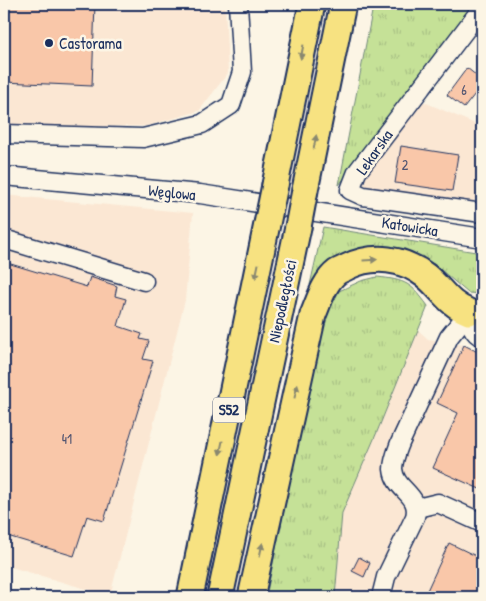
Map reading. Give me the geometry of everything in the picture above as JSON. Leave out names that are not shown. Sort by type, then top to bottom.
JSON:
[{"type":"highway","name":"Niepodległości","points":[[190,597],[312,4]]},
{"type":"highway","name":"Niepodległości","points":[[220,597],[343,4]]},
{"type":"highway","points":[[251,597],[313,315],[322,292],[337,272],[360,261],[385,260],[408,264],[427,277],[452,303],[476,311]]},
{"type":"street","points":[[4,134],[143,138],[202,124],[231,105],[242,72],[238,4]]},
{"type":"street","name":"Lekarska","points":[[482,8],[357,172],[350,190],[363,196],[482,213]]},
{"type":"street","name":"Węglowa","points":[[4,176],[200,194],[338,215]]},
{"type":"street","name":"Katowicka","points":[[338,215],[482,238]]},
{"type":"street","points":[[4,239],[144,281]]},
{"type":"street","points":[[476,311],[471,326],[482,337]]},
{"type":"street","points":[[381,597],[386,577],[415,517],[417,508],[414,501],[398,483],[393,471],[394,460],[449,338],[476,311]]},
{"type":"street","points":[[417,508],[438,503],[482,523]]},
{"type":"shaded area","points":[[4,4],[225,4],[228,73],[199,111],[147,126],[4,128]]},
{"type":"shaded area","points":[[422,101],[482,127],[482,191],[473,203],[358,186]]},
{"type":"shaded area","points":[[4,195],[193,213],[185,300],[110,596],[4,565]]},
{"type":"shaded area","points":[[418,330],[428,339],[464,345],[482,354],[482,597],[335,597],[342,513]]},
{"type":"green space","points":[[374,4],[478,4],[339,185],[372,12]]},
{"type":"green space","points":[[323,227],[482,253],[482,294],[468,293],[434,264],[411,256],[328,266],[310,285]]},
{"type":"green space","points":[[377,277],[401,281],[407,284],[417,292],[428,306],[342,513],[335,597],[266,597],[323,322],[339,291],[361,281]]},
{"type":"building","name":"Castorama","points":[[4,4],[95,4],[92,86],[4,82]]},
{"type":"building","points":[[467,68],[482,80],[482,85],[464,108],[447,95]]},
{"type":"building","points":[[401,146],[458,155],[452,191],[395,183]]},
{"type":"building","points":[[4,262],[87,287],[90,277],[117,286],[115,296],[126,299],[118,326],[142,334],[140,339],[149,341],[143,359],[153,361],[104,521],[87,516],[74,556],[4,535]]},
{"type":"building","points":[[464,345],[482,354],[482,490],[433,468],[458,413],[437,403]]},
{"type":"building","points":[[449,543],[482,559],[482,597],[424,597]]},
{"type":"building","points":[[359,557],[370,563],[364,577],[352,571]]},
{"type":"place","name":"Castorama","points":[[49,43]]}]
